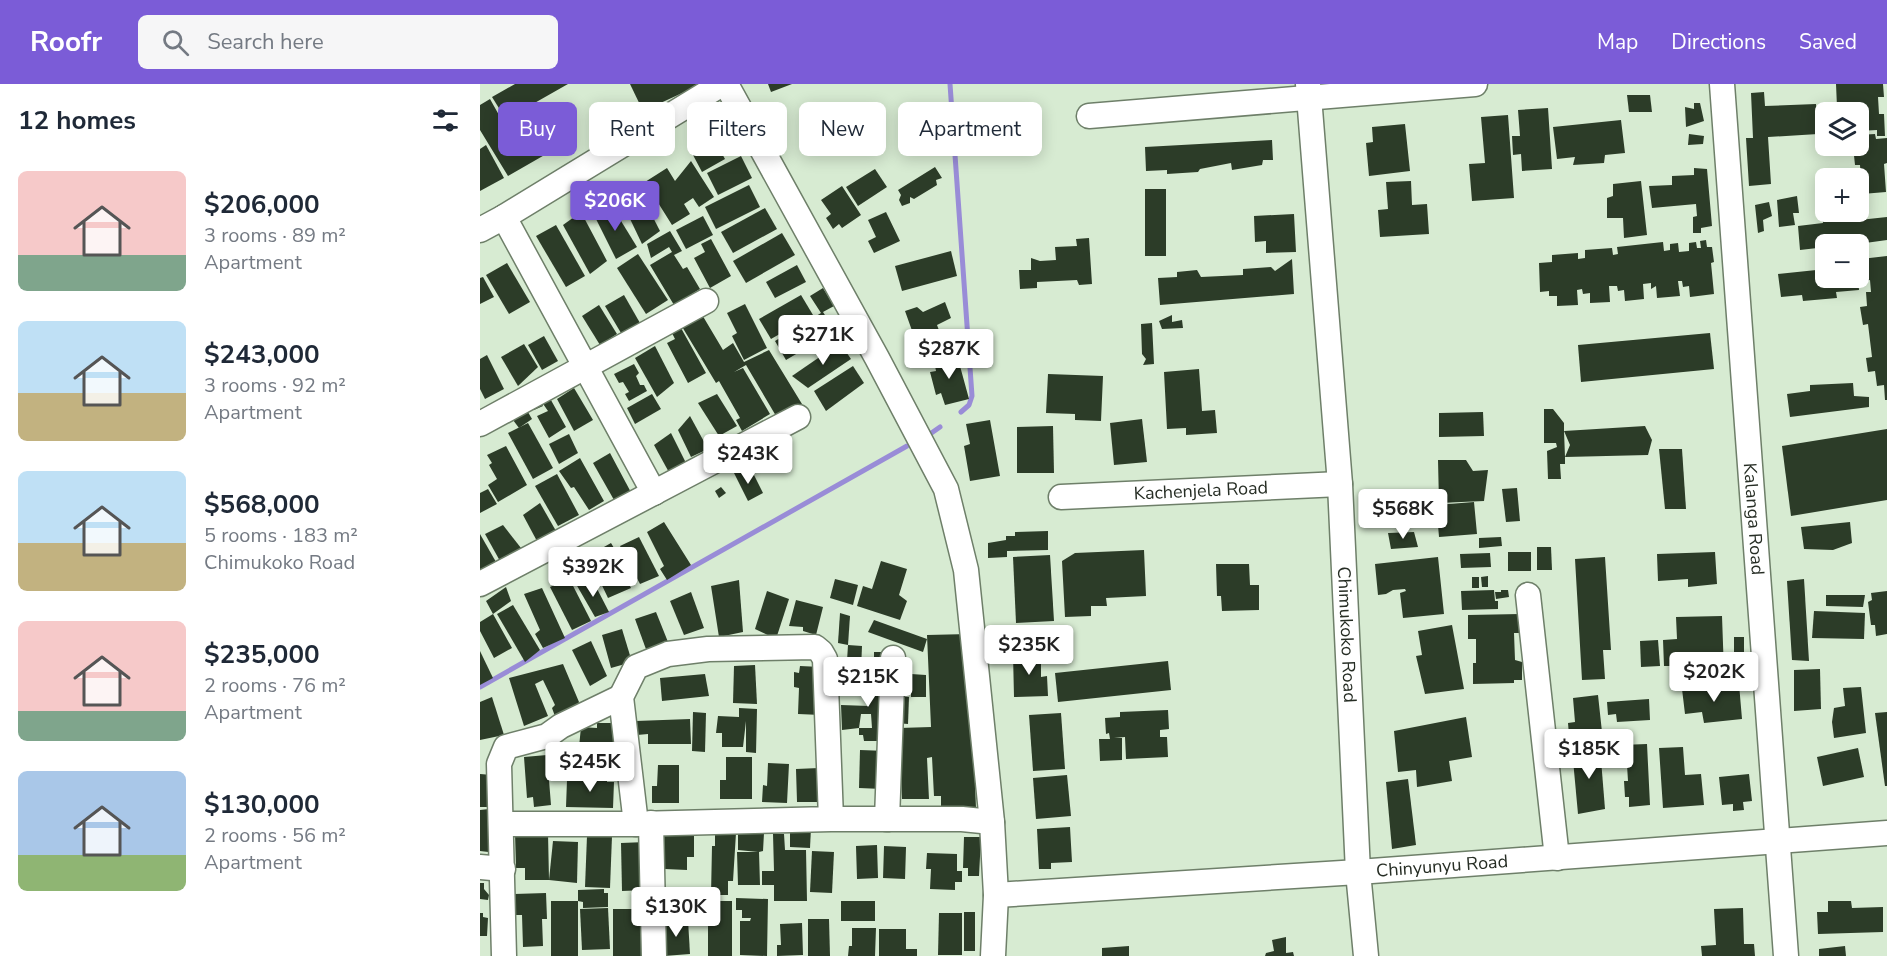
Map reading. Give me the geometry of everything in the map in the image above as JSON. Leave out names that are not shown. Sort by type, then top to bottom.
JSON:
[{"type":"street","points":[[480,230],[504,218],[724,84],[877,358],[946,489],[966,570],[992,822],[996,895],[993,956]]},
{"type":"street","points":[[1089,116],[1308,92],[1475,84]]},
{"type":"street","name":"Kalanga Road","points":[[1722,84],[1786,956]]},
{"type":"street","name":"Chimukoko Road","points":[[1308,92],[1340,484],[1358,872],[1366,956]]},
{"type":"street","points":[[504,218],[654,494]]},
{"type":"street","points":[[480,424],[706,301]]},
{"type":"street","points":[[480,585],[798,417]]},
{"type":"street","name":"Kachenjela Road","points":[[1060,497],[1340,484]]},
{"type":"street","points":[[1528,595],[1557,858]]},
{"type":"street","points":[[654,956],[643,823],[621,697],[636,667],[668,654],[708,649],[815,647],[825,659],[831,819]]},
{"type":"street","points":[[887,819],[893,658]]},
{"type":"street","points":[[504,956],[491,868],[501,824],[499,764],[506,747],[547,736],[561,726],[621,697]]},
{"type":"street","points":[[501,824],[831,819],[962,819],[992,822]]},
{"type":"street","name":"Chinyunyu Road","points":[[996,895],[1358,872],[1887,833]]},
{"type":"building","points":[[515,84],[568,84],[536,102],[498,102],[498,107],[492,97]]},
{"type":"building","points":[[630,84],[702,84],[663,102],[639,102]]},
{"type":"building","points":[[768,84],[792,84],[771,92]]},
{"type":"building","points":[[1836,84],[1883,84],[1884,97],[1878,97],[1879,114],[1884,114],[1885,136],[1877,136],[1877,130],[1869,130],[1869,102],[1837,102]]},
{"type":"building","points":[[1764,92],[1765,106],[1815,104],[1815,134],[1768,137],[1771,184],[1749,186],[1746,138],[1753,138],[1751,93]]},
{"type":"building","points":[[1627,95],[1650,95],[1652,112],[1629,112]]},
{"type":"building","points":[[490,99],[498,113],[498,156],[543,156],[508,176],[480,130],[480,105]]},
{"type":"building","points":[[1694,103],[1700,103],[1704,121],[1686,127],[1685,107],[1694,109]]},
{"type":"building","points":[[1548,108],[1552,169],[1522,171],[1521,154],[1513,155],[1512,136],[1520,136],[1518,110]]},
{"type":"building","points":[[1508,115],[1514,198],[1472,201],[1469,164],[1485,163],[1481,117]]},
{"type":"building","points":[[1621,120],[1625,153],[1605,155],[1604,163],[1573,165],[1575,157],[1557,159],[1553,127]]},
{"type":"building","points":[[1405,124],[1410,171],[1369,176],[1366,143],[1373,142],[1372,127]]},
{"type":"building","points":[[1689,134],[1704,136],[1703,144],[1688,145]]},
{"type":"building","points":[[1869,134],[1875,134],[1876,139],[1887,138],[1887,163],[1884,164],[1886,192],[1869,193],[1869,168],[1860,168],[1860,165],[1855,165],[1854,156],[1869,156]]},
{"type":"building","points":[[1272,140],[1273,160],[1263,160],[1262,165],[1232,170],[1231,163],[1200,169],[1198,172],[1167,174],[1167,170],[1146,171],[1145,147]]},
{"type":"building","points":[[486,145],[504,178],[480,191],[480,149]]},
{"type":"building","points":[[694,156],[723,156],[725,159],[702,172]]},
{"type":"building","points":[[741,156],[752,178],[718,195],[707,173]]},
{"type":"building","points":[[691,161],[714,197],[699,207],[693,198],[684,204],[690,214],[672,225],[645,182],[667,168],[675,181]]},
{"type":"building","points":[[935,167],[942,178],[936,180],[937,185],[914,199],[910,197],[910,203],[902,206],[898,190]]},
{"type":"building","points":[[1694,168],[1707,169],[1712,226],[1701,228],[1701,233],[1693,233],[1693,217],[1697,216],[1696,204],[1652,208],[1649,186],[1672,185],[1672,176],[1694,175]]},
{"type":"building","points":[[875,169],[887,187],[858,206],[846,187]]},
{"type":"building","points":[[1411,181],[1412,205],[1427,204],[1429,234],[1380,237],[1378,210],[1388,209],[1386,182]]},
{"type":"building","points":[[1641,181],[1647,235],[1624,238],[1623,218],[1607,218],[1607,198],[1613,196],[1613,184]]},
{"type":"building","points":[[749,185],[760,207],[716,229],[705,207]]},
{"type":"building","points":[[842,186],[861,215],[842,228],[839,224],[833,229],[826,218],[831,214],[821,200]]},
{"type":"building","points":[[1145,189],[1166,189],[1166,256],[1145,256]]},
{"type":"building","points":[[639,190],[660,231],[642,244],[622,202]]},
{"type":"building","points":[[1797,196],[1799,213],[1793,213],[1795,225],[1779,227],[1777,200]]},
{"type":"building","points":[[1769,202],[1772,216],[1763,220],[1764,231],[1758,233],[1755,205]]},
{"type":"building","points":[[610,203],[637,247],[616,259],[594,215]]},
{"type":"building","points":[[765,208],[777,229],[733,253],[721,232]]},
{"type":"building","points":[[581,212],[607,261],[590,274],[563,225]]},
{"type":"building","points":[[886,212],[900,241],[874,253],[868,241],[876,237],[868,220]]},
{"type":"building","points":[[1294,214],[1296,252],[1266,253],[1266,241],[1255,242],[1254,216]]},
{"type":"building","points":[[703,216],[713,235],[686,249],[676,230]]},
{"type":"building","points":[[1887,217],[1887,240],[1869,242],[1869,234],[1815,234],[1815,248],[1800,250],[1798,226],[1869,222],[1869,219]]},
{"type":"building","points":[[556,225],[585,276],[566,287],[536,236]]},
{"type":"building","points":[[670,231],[682,251],[674,255],[683,269],[687,267],[700,289],[674,305],[650,265],[672,252],[669,247],[651,258],[647,244]]},
{"type":"building","points":[[782,233],[795,255],[746,283],[733,261]]},
{"type":"building","points":[[1089,238],[1092,284],[1079,285],[1077,280],[1037,282],[1037,288],[1020,289],[1019,270],[1031,270],[1031,258],[1040,261],[1056,260],[1055,247],[1077,246],[1076,239]]},
{"type":"building","points":[[711,239],[731,276],[710,288],[694,258],[705,252],[701,244]]},
{"type":"building","points":[[1706,240],[1707,247],[1712,247],[1714,294],[1690,297],[1689,286],[1683,287],[1682,281],[1678,281],[1680,296],[1657,298],[1656,286],[1651,289],[1651,283],[1643,284],[1644,299],[1625,301],[1624,290],[1618,291],[1617,286],[1609,286],[1610,302],[1590,303],[1590,293],[1583,294],[1582,289],[1577,290],[1578,305],[1557,306],[1557,296],[1549,296],[1549,291],[1540,292],[1539,263],[1552,262],[1552,255],[1578,253],[1578,259],[1585,258],[1585,250],[1612,248],[1613,255],[1618,254],[1617,247],[1663,242],[1664,251],[1670,250],[1670,244],[1678,243],[1679,252],[1689,251],[1689,243],[1696,242],[1697,248],[1701,248],[1700,241]]},
{"type":"building","points":[[951,251],[957,276],[902,291],[895,266]]},
{"type":"building","points":[[638,254],[668,300],[646,314],[617,268]]},
{"type":"building","points":[[1887,256],[1887,400],[1885,400],[1884,385],[1877,386],[1875,371],[1868,372],[1866,358],[1872,357],[1868,324],[1863,325],[1860,307],[1867,306],[1866,292],[1871,292],[1869,258]]},
{"type":"building","points":[[1292,259],[1294,294],[1160,305],[1158,278],[1177,277],[1177,272],[1197,270],[1201,277],[1243,275],[1243,269],[1271,267],[1275,271]]},
{"type":"building","points":[[507,263],[530,302],[509,314],[486,275]]},
{"type":"building","points":[[797,265],[806,282],[775,298],[766,282]]},
{"type":"building","points":[[1815,270],[1815,288],[1859,288],[1859,290],[1836,292],[1837,298],[1803,301],[1802,295],[1781,297],[1778,274]]},
{"type":"building","points":[[483,277],[494,297],[480,304],[480,278]]},
{"type":"building","points":[[823,288],[834,306],[823,312],[835,331],[786,360],[775,341],[821,313],[810,296]]},
{"type":"building","points":[[624,295],[640,323],[621,333],[605,306]]},
{"type":"building","points":[[801,295],[813,315],[771,339],[759,319]]},
{"type":"building","points":[[945,302],[951,318],[937,325],[940,333],[954,331],[957,344],[926,354],[920,337],[915,339],[905,311],[917,307],[923,312]]},
{"type":"building","points":[[745,304],[767,348],[744,360],[732,336],[737,333],[727,313]]},
{"type":"building","points":[[599,305],[617,334],[600,345],[582,316]]},
{"type":"building","points":[[701,313],[723,350],[733,343],[744,362],[769,350],[802,404],[779,421],[746,365],[734,372],[743,368],[770,414],[742,431],[736,420],[740,418],[719,381],[716,383],[681,325]]},
{"type":"building","points":[[1172,315],[1172,322],[1182,320],[1183,328],[1162,329],[1159,321]]},
{"type":"building","points":[[1152,323],[1154,364],[1143,365],[1146,359],[1142,354],[1141,324]]},
{"type":"building","points":[[681,328],[706,373],[688,383],[667,343],[675,339],[672,333]]},
{"type":"building","points":[[1710,333],[1714,369],[1581,382],[1578,345]]},
{"type":"building","points":[[544,336],[558,361],[542,370],[528,345]]},
{"type":"building","points":[[840,343],[851,359],[808,388],[792,376]]},
{"type":"building","points":[[524,344],[538,367],[518,386],[501,357]]},
{"type":"building","points":[[655,346],[674,383],[657,397],[635,358]]},
{"type":"building","points":[[487,355],[504,389],[485,399],[480,389],[480,359]]},
{"type":"building","points":[[957,355],[969,399],[945,405],[941,393],[936,395],[930,372],[936,371],[934,361]]},
{"type":"building","points":[[634,364],[639,373],[636,376],[640,385],[644,385],[647,391],[629,401],[625,394],[629,392],[623,382],[619,383],[614,374]]},
{"type":"building","points":[[853,366],[864,383],[826,411],[814,391]]},
{"type":"building","points":[[1199,369],[1202,411],[1215,410],[1217,433],[1186,435],[1186,428],[1167,429],[1164,372]]},
{"type":"building","points":[[1048,374],[1103,376],[1101,421],[1075,420],[1075,414],[1046,413]]},
{"type":"building","points":[[1853,383],[1854,396],[1869,397],[1869,407],[1790,417],[1787,394],[1810,391],[1810,385]]},
{"type":"building","points":[[574,388],[593,420],[574,431],[557,399]]},
{"type":"building","points":[[547,393],[566,427],[549,438],[537,416],[548,411],[539,398],[543,406],[534,410],[530,402]]},
{"type":"building","points":[[652,394],[661,409],[635,424],[627,408]]},
{"type":"building","points":[[717,394],[737,426],[719,436],[698,403]]},
{"type":"building","points":[[525,407],[532,419],[519,428],[510,416]]},
{"type":"building","points":[[1544,409],[1553,409],[1564,423],[1565,464],[1560,464],[1561,479],[1548,479],[1547,451],[1557,447],[1556,443],[1544,443]]},
{"type":"building","points":[[1483,412],[1484,436],[1439,437],[1439,413]]},
{"type":"building","points":[[690,416],[708,449],[691,457],[678,430]]},
{"type":"building","points":[[1142,419],[1147,462],[1114,465],[1110,423]]},
{"type":"building","points":[[990,420],[1000,476],[970,481],[964,446],[970,444],[966,424]]},
{"type":"building","points":[[528,423],[553,468],[533,479],[508,433]]},
{"type":"building","points":[[1053,426],[1054,473],[1017,473],[1017,427]]},
{"type":"building","points":[[1645,426],[1652,440],[1648,455],[1565,457],[1570,445],[1564,431]]},
{"type":"building","points":[[1887,429],[1887,500],[1791,516],[1782,446]]},
{"type":"building","points":[[671,433],[688,467],[671,476],[654,445]]},
{"type":"building","points":[[569,434],[578,453],[559,464],[549,444]]},
{"type":"building","points":[[506,446],[527,485],[498,502],[488,485],[497,479],[489,465],[492,463],[487,455]]},
{"type":"building","points":[[1659,449],[1682,449],[1686,509],[1665,509]]},
{"type":"building","points":[[610,453],[634,498],[618,507],[593,463]]},
{"type":"building","points":[[580,458],[604,501],[589,510],[574,487],[571,488],[559,471]]},
{"type":"building","points":[[1438,460],[1466,460],[1473,471],[1488,470],[1484,501],[1439,503]]},
{"type":"building","points":[[745,468],[749,477],[754,475],[763,493],[748,501],[734,473]]},
{"type":"building","points":[[557,474],[579,515],[558,526],[535,486]]},
{"type":"building","points":[[721,487],[726,493],[719,498],[715,491]]},
{"type":"building","points":[[1517,488],[1520,521],[1506,522],[1502,489]]},
{"type":"building","points":[[488,489],[497,504],[480,513],[480,493]]},
{"type":"building","points":[[1435,492],[1436,505],[1474,502],[1477,534],[1439,537],[1437,513],[1429,512],[1427,493]]},
{"type":"building","points":[[540,503],[556,531],[538,543],[523,515]]},
{"type":"building","points":[[664,522],[691,565],[667,580],[660,569],[664,566],[647,532]]},
{"type":"building","points":[[1850,522],[1852,543],[1833,550],[1804,549],[1801,527]]},
{"type":"building","points":[[503,525],[521,548],[500,561],[485,534]]},
{"type":"building","points":[[1048,531],[1048,550],[1007,551],[1007,557],[988,558],[988,543],[1006,540],[1006,536],[1015,536],[1015,532]]},
{"type":"building","points":[[1414,532],[1418,547],[1391,549],[1388,533]]},
{"type":"building","points":[[480,534],[496,562],[480,572]]},
{"type":"building","points":[[639,537],[659,576],[640,584],[620,546]]},
{"type":"building","points":[[1501,537],[1502,546],[1479,548],[1479,538]]},
{"type":"building","points":[[611,543],[623,563],[619,565],[631,588],[608,598],[588,556]]},
{"type":"building","points":[[1537,547],[1551,547],[1552,570],[1537,570]]},
{"type":"building","points":[[1144,550],[1146,596],[1106,598],[1107,606],[1091,606],[1091,616],[1065,617],[1062,561],[1075,553]]},
{"type":"building","points":[[1508,552],[1531,552],[1531,571],[1508,571]]},
{"type":"building","points":[[1715,552],[1717,584],[1688,587],[1688,579],[1658,581],[1657,554]]},
{"type":"building","points":[[1490,553],[1491,567],[1461,568],[1460,554]]},
{"type":"building","points":[[1050,555],[1054,621],[1016,623],[1013,557]]},
{"type":"building","points":[[1438,557],[1444,614],[1403,618],[1400,593],[1406,591],[1405,589],[1378,595],[1375,564]]},
{"type":"building","points":[[1605,557],[1611,650],[1603,650],[1605,679],[1582,680],[1575,559]]},
{"type":"building","points":[[881,561],[907,569],[899,595],[907,601],[900,620],[857,606],[863,586],[872,589]]},
{"type":"building","points":[[1216,564],[1249,564],[1250,585],[1259,585],[1259,610],[1222,611],[1221,596],[1217,596]]},
{"type":"building","points":[[1488,576],[1488,587],[1482,587],[1481,577]]},
{"type":"building","points":[[1472,577],[1479,577],[1479,588],[1472,588]]},
{"type":"building","points":[[569,578],[591,621],[572,630],[550,587]]},
{"type":"building","points":[[592,579],[609,612],[595,617],[576,584]]},
{"type":"building","points":[[835,579],[858,585],[853,605],[830,598]]},
{"type":"building","points":[[1804,579],[1809,661],[1792,660],[1787,581]]},
{"type":"building","points":[[739,580],[743,632],[719,637],[711,586]]},
{"type":"building","points":[[506,587],[511,601],[493,614],[486,601]]},
{"type":"building","points":[[542,588],[565,638],[543,648],[535,634],[540,630],[524,594]]},
{"type":"building","points":[[1494,590],[1498,609],[1462,610],[1461,591]]},
{"type":"building","points":[[1501,590],[1508,590],[1509,597],[1496,599],[1495,592],[1501,592]]},
{"type":"building","points":[[767,591],[789,599],[776,639],[755,629]]},
{"type":"building","points":[[1887,591],[1887,634],[1876,636],[1875,625],[1871,625],[1868,602],[1872,600],[1871,593]]},
{"type":"building","points":[[691,592],[704,628],[684,635],[670,601]]},
{"type":"building","points":[[1826,595],[1865,595],[1863,607],[1826,606]]},
{"type":"building","points":[[796,600],[823,607],[816,635],[803,631],[803,627],[789,626]]},
{"type":"building","points":[[513,605],[540,650],[525,662],[497,614]]},
{"type":"building","points":[[1814,611],[1865,613],[1864,639],[1812,638]]},
{"type":"building","points":[[656,612],[668,642],[647,652],[635,619]]},
{"type":"building","points":[[840,613],[850,616],[848,645],[838,643]]},
{"type":"building","points":[[493,614],[512,648],[494,658],[480,631],[480,622]]},
{"type":"building","points":[[1520,614],[1521,633],[1514,633],[1515,660],[1522,662],[1522,680],[1514,680],[1514,683],[1473,684],[1476,639],[1468,639],[1468,615]]},
{"type":"building","points":[[1722,616],[1724,672],[1678,674],[1678,666],[1664,666],[1663,640],[1677,639],[1676,617]]},
{"type":"building","points":[[874,620],[927,639],[923,652],[868,632]]},
{"type":"building","points":[[1452,625],[1464,689],[1425,694],[1416,656],[1422,655],[1418,631]]},
{"type":"building","points":[[622,629],[632,662],[611,668],[602,635]]},
{"type":"building","points":[[969,634],[976,808],[941,809],[941,796],[934,796],[932,757],[927,758],[929,799],[902,799],[899,728],[931,727],[927,635]]},
{"type":"building","points":[[1734,637],[1744,637],[1744,659],[1734,659]]},
{"type":"building","points":[[1658,640],[1660,666],[1641,667],[1640,641]]},
{"type":"building","points":[[591,641],[607,676],[590,686],[572,650]]},
{"type":"building","points":[[848,645],[862,646],[860,694],[845,692]]},
{"type":"building","points":[[480,651],[493,678],[480,685]]},
{"type":"building","points":[[874,652],[886,652],[886,667],[872,667],[872,678],[880,677],[883,741],[864,741],[863,735],[859,735],[859,728],[842,730],[841,705],[869,706],[869,664],[874,664]],"holes":[[[861,714],[871,714],[872,728],[859,728]]]},
{"type":"building","points":[[1041,653],[1041,677],[1047,676],[1048,696],[1014,697],[1013,654]]},
{"type":"building","points":[[1168,661],[1171,690],[1058,702],[1055,673]]},
{"type":"building","points":[[563,664],[579,702],[574,714],[556,719],[552,708],[555,705],[543,680],[535,684],[548,716],[524,726],[509,678]]},
{"type":"building","points":[[755,665],[757,704],[733,703],[734,666]]},
{"type":"building","points":[[800,666],[821,667],[821,715],[798,714],[799,688],[794,687],[794,672],[799,673]]},
{"type":"building","points":[[1820,669],[1821,709],[1794,711],[1794,670]]},
{"type":"building","points":[[705,674],[709,696],[662,701],[660,678]]},
{"type":"building","points":[[911,674],[926,675],[926,697],[911,697]]},
{"type":"building","points":[[1739,684],[1742,719],[1704,723],[1702,712],[1685,714],[1682,689]]},
{"type":"building","points":[[1861,687],[1866,733],[1834,738],[1832,722],[1834,708],[1845,706],[1843,688]]},
{"type":"building","points":[[1598,695],[1602,732],[1569,735],[1568,723],[1575,722],[1573,698]]},
{"type":"building","points":[[897,696],[909,697],[908,724],[896,723]]},
{"type":"building","points":[[492,697],[504,735],[480,740],[480,702]]},
{"type":"building","points":[[1649,699],[1650,720],[1617,722],[1616,714],[1608,715],[1607,702]]},
{"type":"building","points":[[739,708],[757,709],[756,753],[746,752],[746,721],[743,747],[722,747],[722,733],[716,733],[718,716],[739,717]]},
{"type":"building","points":[[1168,710],[1169,729],[1160,730],[1160,737],[1167,737],[1168,757],[1126,759],[1125,737],[1114,738],[1122,738],[1122,760],[1100,761],[1099,739],[1110,739],[1109,733],[1106,734],[1105,718],[1120,717],[1120,712]]},
{"type":"building","points":[[693,712],[706,713],[705,752],[692,751]]},
{"type":"building","points":[[1887,712],[1887,786],[1885,786],[1875,713]]},
{"type":"building","points":[[1061,713],[1065,769],[1033,771],[1029,715]]},
{"type":"building","points":[[1466,717],[1472,757],[1449,761],[1452,781],[1417,787],[1416,770],[1398,772],[1394,731]]},
{"type":"building","points":[[690,719],[691,744],[648,744],[648,734],[637,735],[636,721]]},
{"type":"building","points":[[597,723],[615,723],[615,749],[579,747],[581,727],[597,728]]},
{"type":"building","points":[[1647,744],[1650,805],[1629,807],[1629,797],[1625,797],[1624,781],[1628,781],[1627,765],[1622,765],[1621,745]]},
{"type":"building","points":[[1600,747],[1605,809],[1578,814],[1572,749]]},
{"type":"building","points":[[1683,747],[1685,775],[1701,774],[1704,805],[1663,808],[1659,748]]},
{"type":"building","points":[[1858,748],[1864,777],[1823,786],[1817,757]]},
{"type":"building","points":[[860,750],[887,751],[882,789],[859,788]]},
{"type":"building","points":[[547,755],[551,805],[534,807],[533,797],[527,798],[524,757]]},
{"type":"building","points":[[726,757],[752,757],[752,799],[720,799],[720,780],[726,780]]},
{"type":"building","points":[[768,763],[789,764],[787,803],[762,802],[763,785],[767,786]]},
{"type":"building","points":[[658,765],[679,765],[679,803],[652,803],[652,786],[657,786]]},
{"type":"building","points":[[819,768],[819,802],[797,802],[796,769]]},
{"type":"building","points":[[480,774],[492,775],[489,807],[480,807]]},
{"type":"building","points":[[1749,774],[1752,801],[1743,802],[1744,810],[1733,811],[1733,804],[1722,805],[1719,777]]},
{"type":"building","points":[[594,775],[607,775],[607,782],[614,782],[613,808],[566,807],[567,780],[594,780]]},
{"type":"building","points":[[1067,775],[1071,816],[1036,819],[1033,778]]},
{"type":"building","points":[[1408,779],[1416,845],[1392,849],[1386,782]]},
{"type":"building","points":[[498,808],[497,853],[480,851],[480,810]]},
{"type":"building","points":[[790,827],[811,828],[810,848],[790,847]]},
{"type":"building","points":[[1070,827],[1072,862],[1051,863],[1051,869],[1039,869],[1037,829]]},
{"type":"building","points":[[738,832],[764,833],[763,851],[759,852],[760,885],[738,885],[737,852],[758,852],[738,850]]},
{"type":"building","points":[[515,833],[548,833],[549,880],[525,880],[525,868],[516,868]]},
{"type":"building","points":[[660,833],[694,833],[694,857],[687,857],[687,870],[665,869],[665,846],[660,846]]},
{"type":"building","points":[[715,833],[736,833],[733,881],[728,881],[728,895],[711,895],[712,846],[715,846]]},
{"type":"building","points":[[773,834],[784,834],[785,850],[806,850],[807,901],[774,901],[774,885],[762,885],[762,871],[774,871]]},
{"type":"building","points":[[587,836],[612,836],[610,888],[585,887]]},
{"type":"building","points":[[964,837],[981,837],[979,876],[968,876],[968,868],[963,868]]},
{"type":"building","points":[[553,841],[578,842],[577,883],[549,880]]},
{"type":"building","points":[[646,842],[647,890],[622,891],[621,843]]},
{"type":"building","points":[[877,845],[878,878],[857,879],[856,846]]},
{"type":"building","points":[[884,846],[906,847],[905,879],[883,878]]},
{"type":"building","points":[[812,851],[834,852],[832,893],[810,892]]},
{"type":"building","points":[[927,853],[957,854],[957,871],[962,871],[962,882],[955,882],[955,890],[930,889],[931,869],[926,869]]},
{"type":"building","points":[[480,883],[484,883],[484,889],[489,895],[488,900],[480,899]]},
{"type":"building","points":[[604,889],[604,893],[608,893],[608,907],[583,908],[583,902],[578,901],[578,890]]},
{"type":"building","points":[[546,893],[547,919],[542,919],[543,946],[523,947],[522,915],[515,915],[514,894]]},
{"type":"building","points":[[736,898],[768,899],[767,956],[740,955],[740,921],[750,921],[751,918],[742,918],[742,910],[736,910]]},
{"type":"building","points":[[551,901],[578,901],[578,956],[551,956]]},
{"type":"building","points":[[698,901],[732,901],[732,956],[708,956],[708,922],[698,922]]},
{"type":"building","points":[[841,901],[875,901],[875,921],[841,921]]},
{"type":"building","points":[[1828,901],[1851,901],[1852,908],[1883,907],[1883,932],[1818,934],[1817,912],[1828,912]]},
{"type":"building","points":[[608,908],[610,949],[582,950],[580,909]]},
{"type":"building","points":[[1743,908],[1744,944],[1754,944],[1755,956],[1702,956],[1701,946],[1716,945],[1714,909]]},
{"type":"building","points":[[613,909],[643,909],[647,956],[613,956]]},
{"type":"building","points":[[964,912],[975,912],[975,951],[964,951]]},
{"type":"building","points":[[480,913],[483,913],[483,917],[488,918],[487,936],[480,936]]},
{"type":"building","points":[[939,913],[962,913],[962,955],[938,955]]},
{"type":"building","points":[[808,919],[829,919],[830,956],[808,956]]},
{"type":"building","points":[[688,920],[690,954],[664,956],[662,921]]},
{"type":"building","points":[[802,923],[803,955],[777,956],[777,945],[781,945],[780,924]]},
{"type":"building","points":[[852,928],[876,928],[875,956],[848,956],[849,946],[852,946]]},
{"type":"building","points":[[879,929],[906,929],[906,949],[917,949],[917,956],[879,956]]},
{"type":"building","points":[[1286,937],[1286,953],[1293,952],[1294,956],[1265,956],[1266,953],[1274,951],[1272,940]]},
{"type":"building","points":[[1129,946],[1129,956],[1102,956],[1102,948]]},
{"type":"building","points":[[1845,946],[1846,956],[1819,956],[1819,949]]},
{"type":"waterway","points":[[950,84],[972,396],[969,405],[961,412]]},
{"type":"waterway","points":[[930,434],[940,427]]},
{"type":"waterway","points":[[480,687],[907,446]]}]
